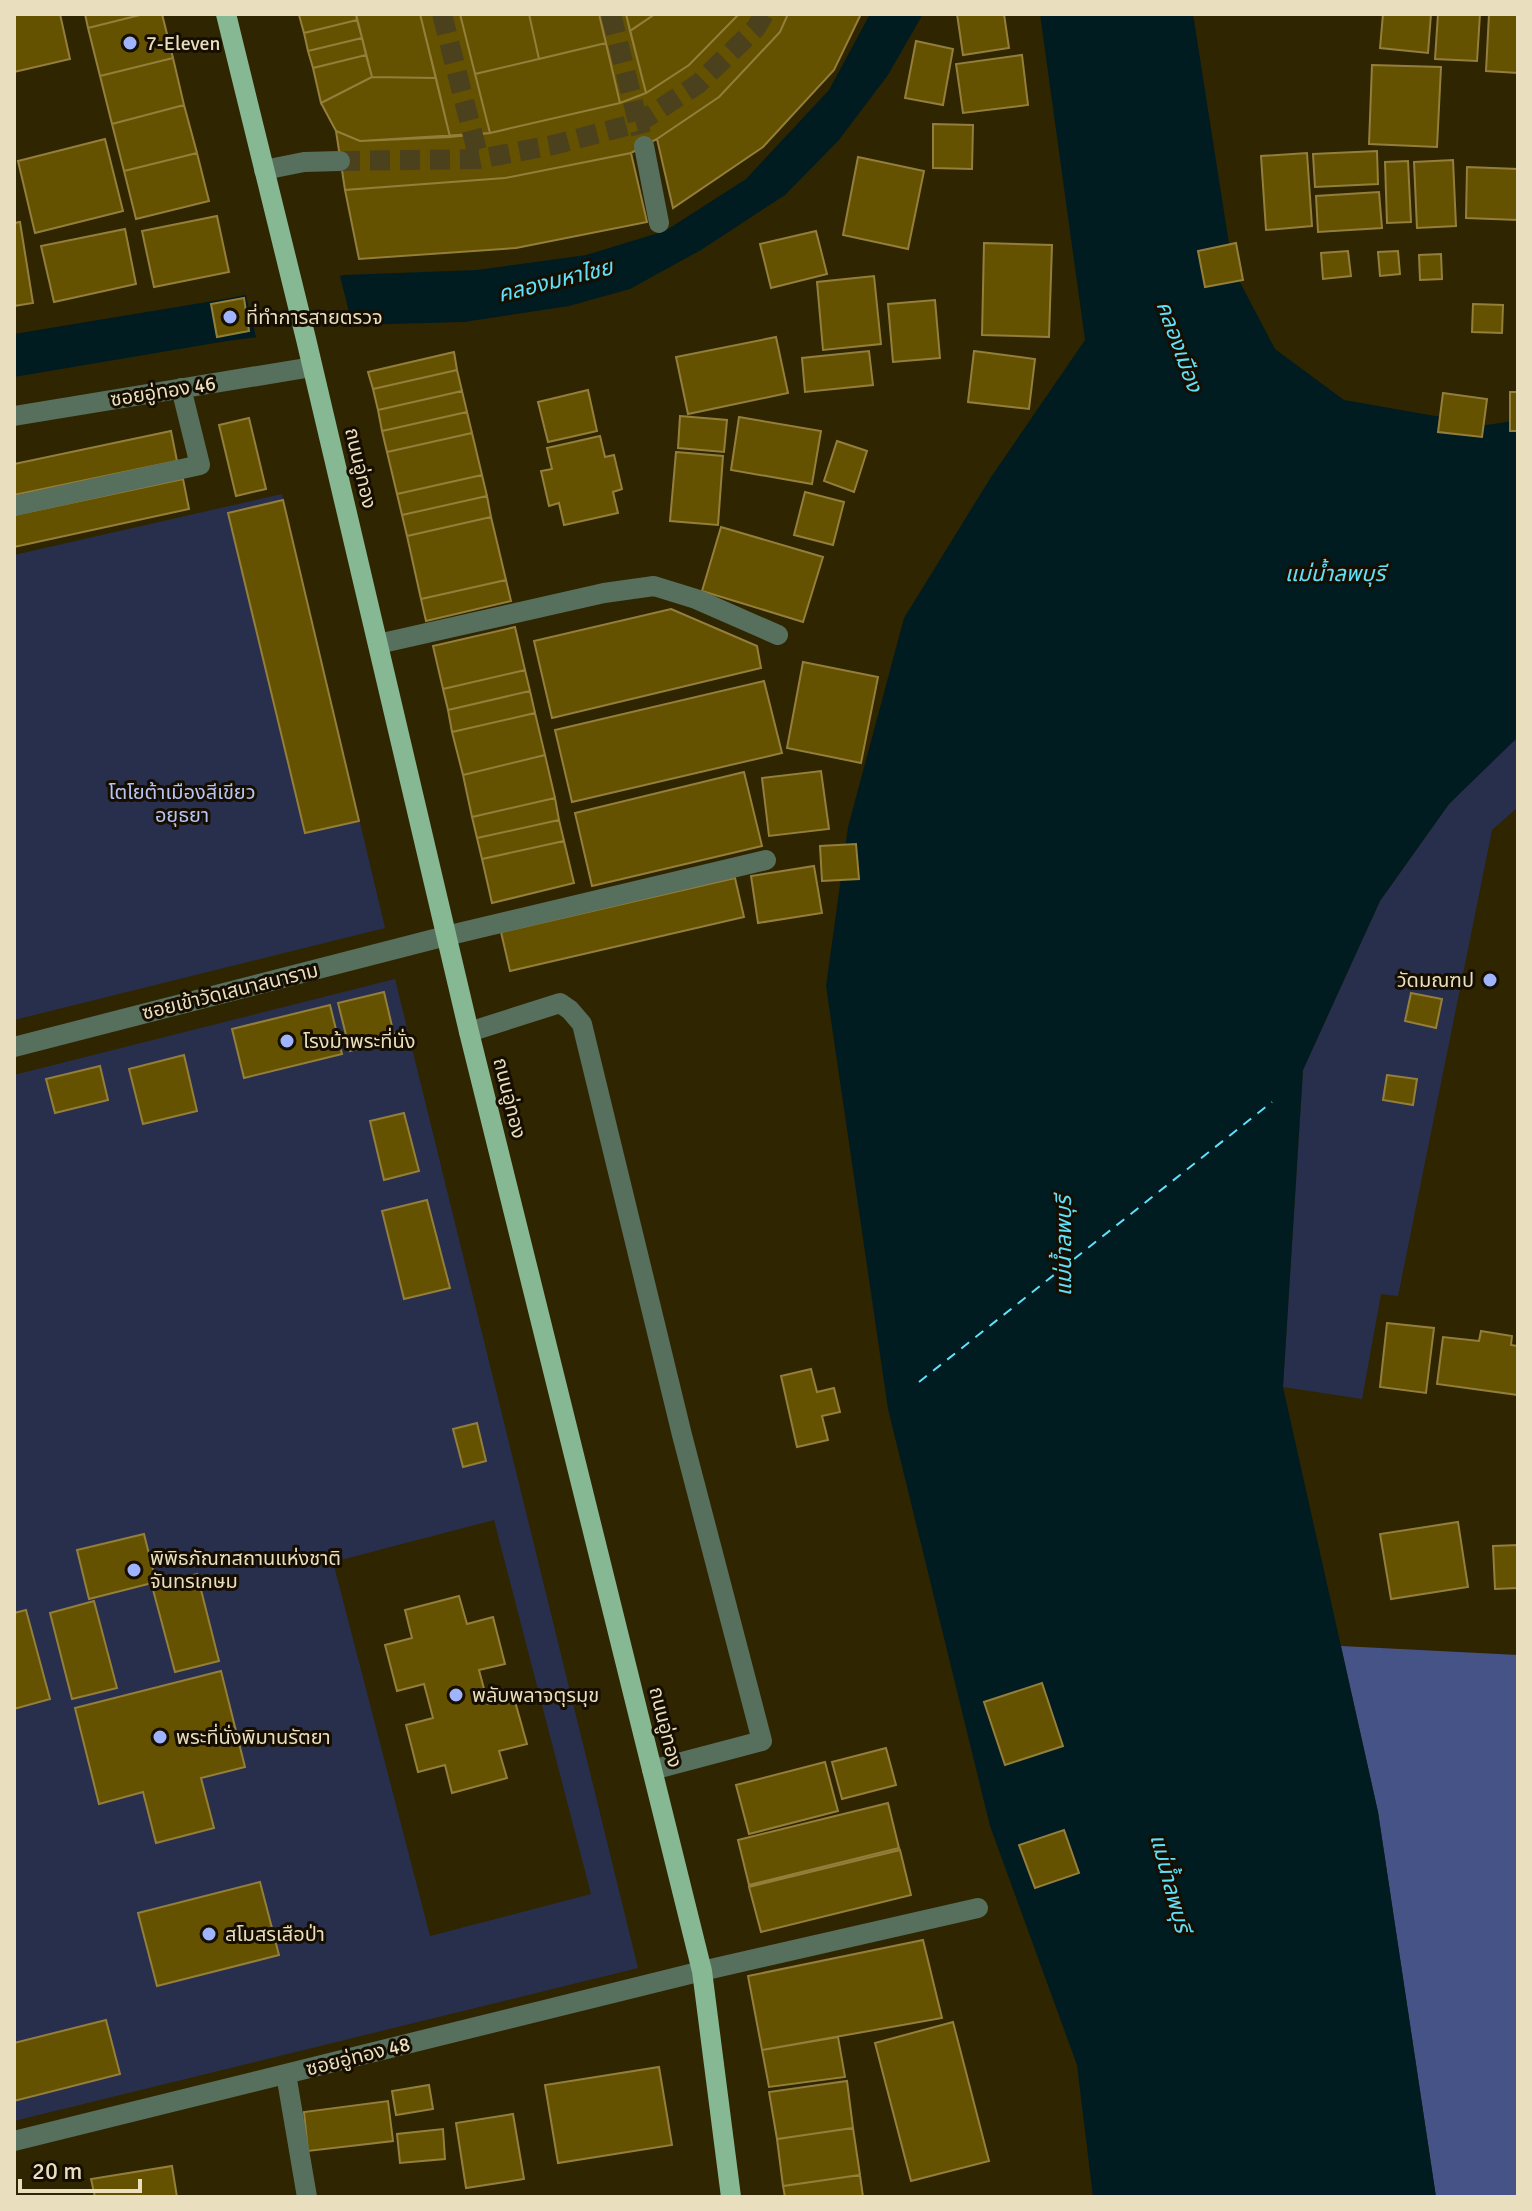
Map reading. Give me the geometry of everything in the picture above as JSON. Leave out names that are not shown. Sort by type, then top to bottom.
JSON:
[{"type":"main road","name":"ถนนอู่ทอง","points":[[226,14],[469,1032],[702,1971],[731,2197]]},
{"type":"street","points":[[644,146],[659,223]]},
{"type":"street","points":[[264,170],[304,162],[340,161]]},
{"type":"street","name":"ซอยอู่ทอง 46","points":[[14,416],[312,367]]},
{"type":"street","points":[[14,506],[200,465],[181,388]]},
{"type":"street","points":[[378,644],[604,593],[654,586],[696,599],[778,635]]},
{"type":"street","name":"ซอยเข้าวัดเสนาสนาราม","points":[[14,1047],[446,936],[766,860]]},
{"type":"street","points":[[469,1032],[560,1003],[582,1024],[682,1435],[762,1741],[652,1770]]},
{"type":"street","name":"ซอยอู่ทอง 48","points":[[14,2141],[702,1971],[978,1908]]},
{"type":"street","points":[[286,2074],[307,2197]]},
{"type":"green space","name":"โตโยต้าเมืองสีเขียว อยุธยา","points":[[282,494],[385,928],[14,1020],[14,555]]},
{"type":"green space","points":[[1514,738],[1518,747],[1518,807],[1492,830],[1398,1296],[1381,1294],[1362,1399],[1283,1387],[1303,1070],[1380,901],[1449,804]]},
{"type":"green space","points":[[395,979],[638,1968],[14,2121],[14,1075]],"holes":[[[494,1520],[591,1894],[430,1936],[333,1562]]]},
{"type":"shaded area","points":[[1341,1646],[1518,1655],[1518,2197],[1436,2197],[1378,1812]]},
{"type":"water","name":"คลองมหาไชย","points":[[870,14],[923,14],[888,75],[839,140],[785,195],[701,250],[630,289],[569,306],[464,322],[354,325],[227,341],[14,377],[14,334],[225,299],[344,275],[477,270],[586,255],[665,231],[746,179],[829,90]]},
{"type":"water","points":[[1040,14],[1193,14],[1233,269],[1275,349],[1344,400],[1487,425],[1518,420],[1518,737],[1449,804],[1380,901],[1303,1070],[1283,1387],[1378,1812],[1436,2197],[1093,2197],[1077,2065],[990,1826],[888,1409],[826,986],[848,827],[904,618],[991,477],[1085,340]]},
{"type":"pier","points":[[339,272],[353,328],[257,341],[245,292]]},
{"type":"building","points":[[14,14],[60,14],[70,59],[14,72]]},
{"type":"building","points":[[85,14],[144,14],[88,28]]},
{"type":"building","name":"7-Eleven","points":[[144,14],[162,14],[173,58],[100,76],[88,28]]},
{"type":"building","points":[[356,14],[420,14],[436,78],[372,77]]},
{"type":"building","points":[[356,14],[357,20],[304,33],[299,15]]},
{"type":"building","points":[[420,14],[460,14],[490,133],[450,137]]},
{"type":"building","points":[[460,14],[529,14],[539,59],[475,74]]},
{"type":"building","points":[[529,14],[599,14],[606,43],[539,59]]},
{"type":"building","points":[[599,14],[626,14],[646,93],[620,103]]},
{"type":"building","points":[[626,14],[655,14],[630,31]]},
{"type":"building","points":[[655,14],[739,14],[689,65],[646,93],[630,31]]},
{"type":"building","points":[[739,14],[788,14],[780,32],[719,97],[631,153],[505,178],[345,190],[336,131],[360,141],[490,133],[620,103],[646,93],[689,65]]},
{"type":"building","points":[[788,14],[861,14],[834,70],[763,147],[673,208],[657,139],[719,97],[780,32]]},
{"type":"building","points":[[957,14],[1004,14],[1009,48],[963,55]]},
{"type":"building","points":[[1383,14],[1431,14],[1428,53],[1380,48]]},
{"type":"building","points":[[1438,14],[1480,14],[1477,61],[1435,59]]},
{"type":"building","points":[[1489,14],[1518,14],[1518,73],[1486,71]]},
{"type":"building","points":[[357,20],[362,38],[308,51],[304,33]]},
{"type":"building","points":[[362,38],[366,55],[313,68],[308,51]]},
{"type":"building","points":[[916,41],[953,49],[943,105],[905,98]]},
{"type":"building","points":[[606,43],[620,103],[490,133],[475,74]]},
{"type":"building","points":[[366,55],[372,77],[321,103],[313,68]]},
{"type":"building","points":[[1022,55],[1028,105],[963,113],[956,64]]},
{"type":"building","points":[[173,58],[184,105],[112,124],[100,76]]},
{"type":"building","points":[[1372,65],[1441,67],[1437,147],[1369,144]]},
{"type":"building","points":[[372,77],[436,78],[450,137],[360,141],[336,131],[321,103]]},
{"type":"building","points":[[184,105],[197,153],[124,171],[112,124]]},
{"type":"building","points":[[933,124],[973,125],[972,169],[933,168]]},
{"type":"building","points":[[105,139],[123,211],[35,233],[18,161]]},
{"type":"building","points":[[1377,151],[1378,184],[1315,187],[1313,154]]},
{"type":"building","points":[[197,153],[209,201],[136,219],[124,171]]},
{"type":"building","points":[[631,153],[647,222],[516,248],[359,259],[345,190],[505,178]]},
{"type":"building","points":[[1307,153],[1312,226],[1266,230],[1261,156]]},
{"type":"building","points":[[858,157],[924,171],[908,249],[843,235]]},
{"type":"building","points":[[1453,160],[1456,226],[1417,228],[1414,162]]},
{"type":"building","points":[[1408,161],[1411,222],[1387,223],[1385,162]]},
{"type":"building","points":[[1467,167],[1518,169],[1518,220],[1466,218]]},
{"type":"building","points":[[1379,192],[1382,228],[1318,232],[1316,196]]},
{"type":"building","points":[[217,216],[229,272],[154,287],[142,231]]},
{"type":"building","points":[[20,222],[33,303],[14,306],[14,223]]},
{"type":"building","points":[[125,229],[136,284],[54,302],[41,246]]},
{"type":"building","points":[[816,231],[827,274],[771,288],[760,244]]},
{"type":"building","points":[[984,243],[1052,245],[1049,337],[982,335]]},
{"type":"building","points":[[1236,243],[1243,280],[1205,287],[1198,251]]},
{"type":"building","points":[[1348,251],[1351,276],[1323,279],[1321,253]]},
{"type":"building","points":[[1398,251],[1400,274],[1380,276],[1378,252]]},
{"type":"building","points":[[1441,254],[1442,279],[1420,280],[1419,255]]},
{"type":"building","points":[[874,276],[881,344],[823,350],[817,282]]},
{"type":"building","name":"ที่ทำการสายตรวจ","points":[[244,298],[249,331],[217,337],[211,304]]},
{"type":"building","points":[[935,300],[940,358],[893,362],[888,304]]},
{"type":"building","points":[[1473,304],[1503,305],[1502,333],[1472,332]]},
{"type":"building","points":[[776,337],[788,393],[688,414],[676,357]]},
{"type":"building","points":[[869,351],[873,385],[805,392],[802,358]]},
{"type":"building","points":[[974,351],[1035,359],[1029,409],[968,402]]},
{"type":"building","points":[[454,352],[457,370],[373,389],[368,372]]},
{"type":"building","points":[[457,370],[462,391],[378,410],[373,389]]},
{"type":"building","points":[[588,390],[597,431],[548,442],[538,402]]},
{"type":"building","points":[[462,391],[467,412],[382,431],[378,410]]},
{"type":"building","points":[[1510,392],[1518,392],[1518,431],[1510,431]]},
{"type":"building","points":[[1443,393],[1487,399],[1482,437],[1438,432]]},
{"type":"building","points":[[467,412],[472,433],[387,452],[382,431]]},
{"type":"building","points":[[680,416],[727,420],[724,452],[678,448]]},
{"type":"building","points":[[739,417],[821,431],[812,484],[731,470]]},
{"type":"building","points":[[249,418],[266,489],[236,496],[219,425]]},
{"type":"building","points":[[171,431],[177,461],[14,495],[14,464]]},
{"type":"building","points":[[472,433],[482,475],[397,494],[387,452]]},
{"type":"building","points":[[600,436],[605,457],[614,455],[622,489],[613,492],[618,513],[564,525],[559,503],[549,506],[541,471],[552,469],[547,448]]},
{"type":"building","points":[[837,441],[867,451],[854,492],[824,481]]},
{"type":"building","points":[[676,452],[723,456],[718,525],[670,521]]},
{"type":"building","points":[[482,475],[487,496],[402,515],[397,494]]},
{"type":"building","points":[[183,479],[189,509],[14,547],[14,515]]},
{"type":"building","points":[[805,492],[844,502],[833,545],[794,535]]},
{"type":"building","points":[[487,496],[491,517],[407,536],[402,515]]},
{"type":"building","points":[[283,500],[359,821],[305,833],[228,513]]},
{"type":"building","points":[[491,517],[506,580],[421,599],[407,536]]},
{"type":"building","points":[[721,527],[823,557],[803,622],[702,591]]},
{"type":"building","points":[[506,580],[511,601],[426,621],[421,599]]},
{"type":"building","points":[[671,609],[757,646],[761,668],[552,718],[534,641]]},
{"type":"building","points":[[515,627],[525,670],[443,689],[433,646]]},
{"type":"building","points":[[803,662],[878,677],[861,763],[787,748]]},
{"type":"building","points":[[525,670],[530,691],[448,710],[443,689]]},
{"type":"building","points":[[764,681],[782,753],[572,802],[555,730]]},
{"type":"building","points":[[530,691],[535,713],[452,732],[448,710]]},
{"type":"building","points":[[535,713],[545,755],[463,775],[452,732]]},
{"type":"building","points":[[545,755],[555,798],[472,817],[463,775]]},
{"type":"building","points":[[821,771],[829,829],[769,836],[762,778]]},
{"type":"building","points":[[744,772],[762,846],[592,886],[575,813]]},
{"type":"building","points":[[555,798],[559,820],[477,838],[472,817]]},
{"type":"building","points":[[559,820],[564,841],[482,859],[477,838]]},
{"type":"building","points":[[564,841],[574,883],[492,903],[482,859]]},
{"type":"building","points":[[856,844],[859,879],[822,881],[820,846]]},
{"type":"building","points":[[814,866],[822,913],[758,923],[751,876]]},
{"type":"building","points":[[735,878],[744,917],[510,971],[501,932]]},
{"type":"building","points":[[384,992],[395,1039],[350,1051],[338,1003]]},
{"type":"building","points":[[1411,993],[1442,999],[1436,1028],[1405,1021]]},
{"type":"building","name":"โรงม้าพระที่นั่ง","points":[[330,1005],[342,1054],[244,1078],[232,1029]]},
{"type":"building","points":[[184,1055],[197,1111],[143,1124],[129,1069]]},
{"type":"building","points":[[100,1066],[108,1100],[55,1113],[46,1079]]},
{"type":"building","points":[[1387,1075],[1417,1079],[1413,1105],[1383,1100]]},
{"type":"building","points":[[404,1113],[419,1171],[384,1180],[370,1121]]},
{"type":"building","points":[[427,1200],[450,1288],[404,1299],[382,1211]]},
{"type":"building","points":[[1387,1323],[1434,1328],[1426,1393],[1380,1387]]},
{"type":"building","points":[[1481,1331],[1512,1336],[1511,1345],[1518,1346],[1518,1395],[1437,1384],[1443,1337],[1479,1341]]},
{"type":"building","points":[[811,1369],[817,1392],[834,1388],[840,1412],[822,1416],[828,1440],[797,1447],[781,1376]]},
{"type":"building","points":[[477,1423],[486,1461],[463,1467],[453,1429]]},
{"type":"building","points":[[1458,1522],[1468,1587],[1391,1599],[1380,1534]]},
{"type":"building","points":[[144,1534],[156,1582],[89,1599],[77,1550]]},
{"type":"building","points":[[1518,1545],[1518,1588],[1495,1589],[1493,1546]]},
{"type":"building","points":[[197,1574],[219,1661],[175,1672],[152,1586]]},
{"type":"building","name":"พลับพลาจตุรมุข","points":[[459,1596],[467,1624],[493,1617],[505,1664],[479,1670],[488,1704],[514,1698],[527,1744],[499,1751],[507,1778],[452,1793],[445,1765],[418,1772],[406,1725],[433,1718],[424,1684],[397,1691],[385,1645],[412,1638],[405,1610]]},
{"type":"building","points":[[94,1601],[117,1688],[72,1699],[50,1613]]},
{"type":"building","points":[[26,1610],[50,1699],[14,1709],[14,1613]]},
{"type":"building","name":"พระที่นั่งพิมานรัตยา","points":[[221,1671],[245,1767],[201,1778],[214,1828],[156,1843],[143,1792],[99,1804],[75,1708]]},
{"type":"building","points":[[1042,1683],[1063,1746],[1005,1765],[984,1702]]},
{"type":"building","points":[[886,1748],[896,1785],[842,1799],[832,1762]]},
{"type":"building","points":[[825,1762],[838,1811],[749,1834],[736,1785]]},
{"type":"building","points":[[888,1803],[899,1848],[749,1885],[738,1840]]},
{"type":"building","points":[[1064,1830],[1079,1873],[1035,1888],[1019,1845]]},
{"type":"building","points":[[900,1850],[911,1895],[761,1932],[749,1887]]},
{"type":"building","name":"สโมสรเสือป่า","points":[[260,1882],[279,1955],[157,1986],[138,1913]]},
{"type":"building","points":[[923,1940],[942,2018],[762,2050],[748,1976]]},
{"type":"building","points":[[106,2020],[120,2074],[14,2101],[14,2043]]},
{"type":"building","points":[[953,2022],[989,2161],[911,2181],[875,2043]]},
{"type":"building","points":[[838,2037],[845,2077],[769,2087],[762,2050]]},
{"type":"building","points":[[659,2067],[672,2145],[558,2163],[545,2085]]},
{"type":"building","points":[[847,2081],[853,2128],[777,2139],[769,2092]]},
{"type":"building","points":[[429,2085],[433,2109],[396,2115],[392,2091]]},
{"type":"building","points":[[388,2101],[393,2141],[308,2151],[304,2112]]},
{"type":"building","points":[[513,2114],[524,2179],[466,2188],[456,2123]]},
{"type":"building","points":[[853,2128],[860,2175],[783,2186],[777,2139]]},
{"type":"building","points":[[443,2129],[445,2159],[400,2163],[397,2134]]},
{"type":"building","points":[[172,2166],[177,2197],[95,2197],[91,2179]]},
{"type":"building","points":[[860,2175],[863,2197],[785,2197],[783,2186]]},
{"type":"ferry route","points":[[919,1382],[1272,1102]]},
{"type":"tunnel","points":[[442,14],[479,159]]},
{"type":"tunnel","points":[[611,14],[641,134]]},
{"type":"tunnel","points":[[340,161],[479,159],[553,145],[638,123],[698,84],[756,28],[764,14]]},
{"type":"place","name":"7-Eleven","points":[[130,43]]},
{"type":"place","name":"ที่ทำการสายตรวจ","points":[[230,317]]},
{"type":"place","name":"วัดมณฑป","points":[[1490,980]]},
{"type":"place","name":"โรงม้าพระที่นั่ง","points":[[287,1041]]},
{"type":"place","name":"พิพิธภัณฑสถานแห่งชาติ จันทรเกษม","points":[[134,1570]]},
{"type":"place","name":"พลับพลาจตุรมุข","points":[[456,1695]]},
{"type":"place","name":"พระที่นั่งพิมานรัตยา","points":[[160,1737]]},
{"type":"place","name":"สโมสรเสือป่า","points":[[209,1934]]},
{"type":"water label","name":"คลองเมือง","points":[[1180,346]]},
{"type":"water label","name":"แม่น้ำลพบุรี","points":[[1335,573]]},
{"type":"water label","name":"แม่น้ำลพบุรี","points":[[1063,1246]]},
{"type":"water label","name":"แม่น้ำลพบุรี","points":[[1171,1883]]}]
